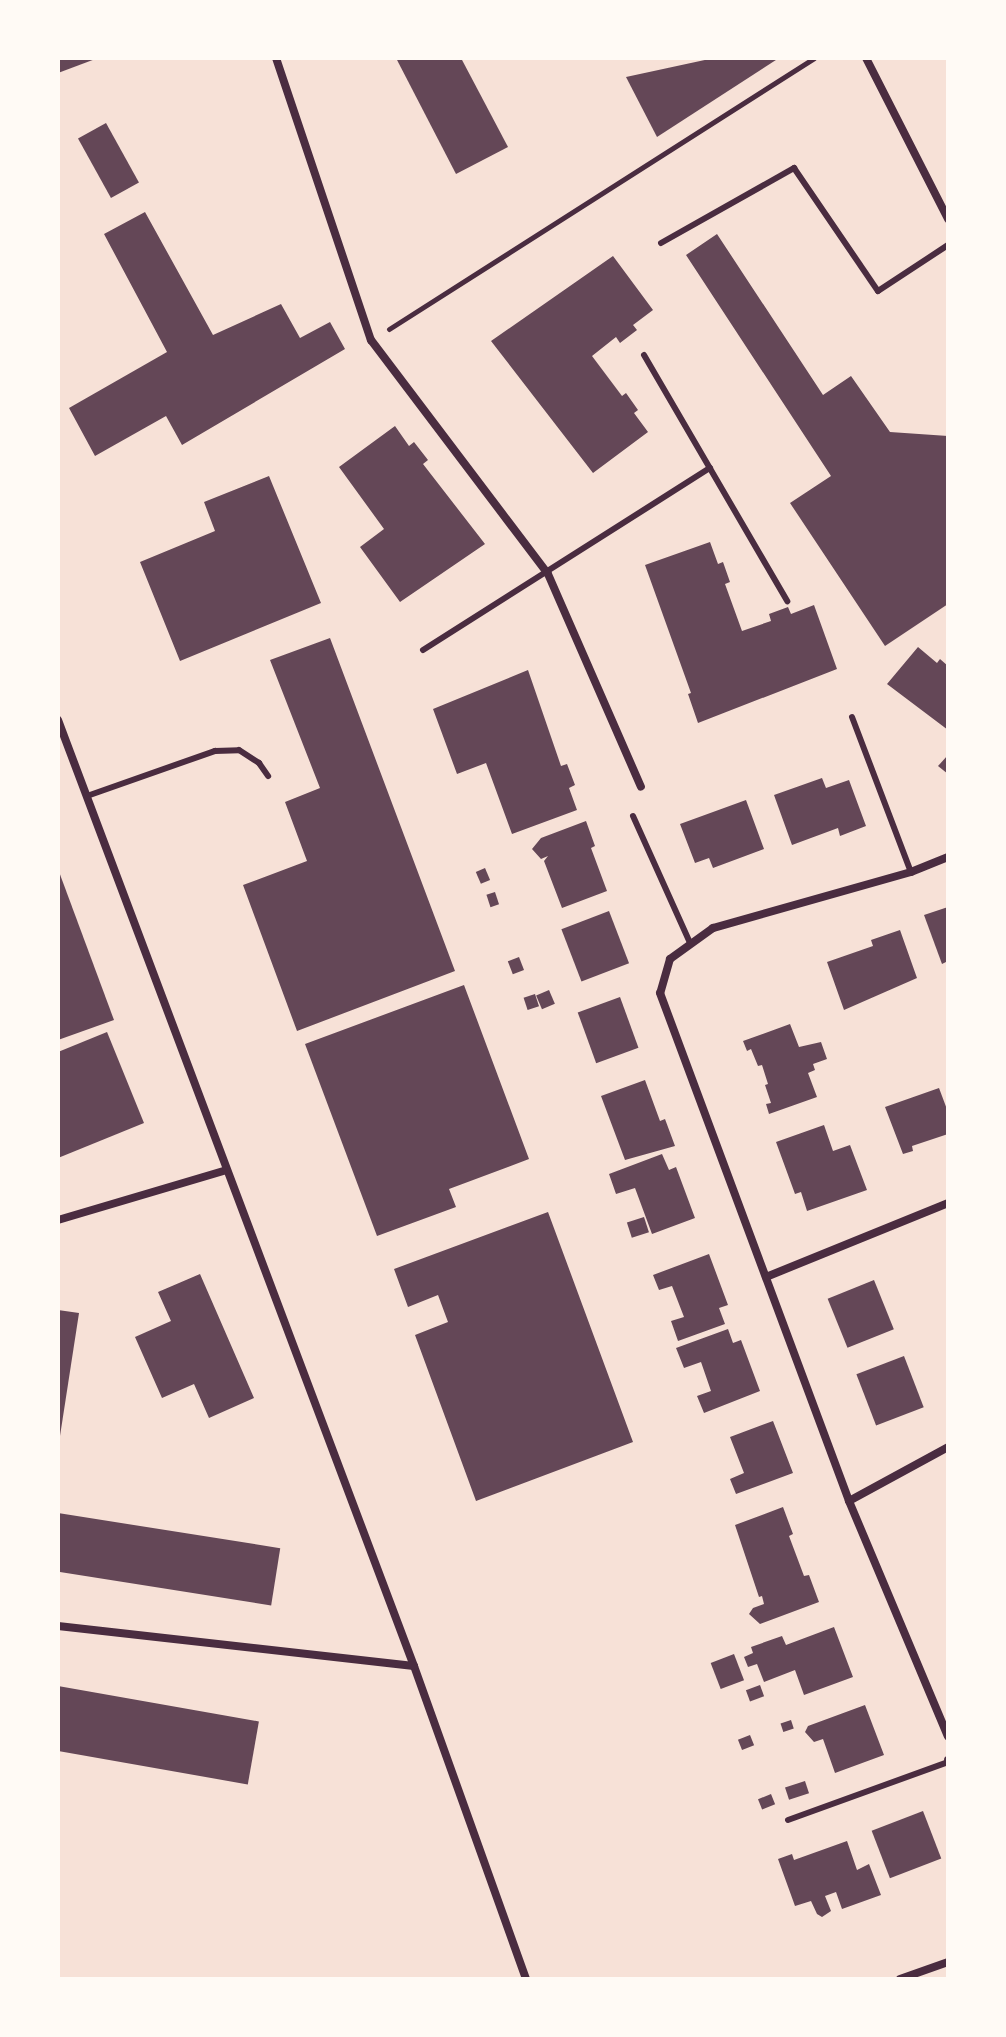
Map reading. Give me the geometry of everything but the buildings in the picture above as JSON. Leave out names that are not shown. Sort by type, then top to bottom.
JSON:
[{"type":"street","points":[[276,58],[371,340],[548,574],[641,787]]},
{"type":"street","points":[[866,58],[948,219]]},
{"type":"street","points":[[58,720],[414,1666],[526,1979]]},
{"type":"street","points":[[948,857],[911,872],[713,928],[670,959],[660,993],[849,1501],[948,1736]]},
{"type":"street","points":[[58,1220],[227,1170]]},
{"type":"street","points":[[766,1277],[948,1203]]},
{"type":"street","points":[[849,1501],[948,1447]]},
{"type":"street","points":[[58,1626],[414,1666]]},
{"type":"street","points":[[900,1979],[948,1962]]},
{"type":"lane","points":[[661,243],[794,168],[878,291],[948,245]]},
{"type":"lane","points":[[644,355],[787,601]]},
{"type":"lane","points":[[423,650],[548,574],[577,549],[710,468]]},
{"type":"lane","points":[[852,717],[911,872]]},
{"type":"lane","points":[[87,796],[215,751],[239,750],[259,763],[268,776]]},
{"type":"lane","points":[[633,816],[690,943]]},
{"type":"lane","points":[[788,1820],[948,1761]]},
{"type":"path","points":[[371,340],[814,58]]}]
